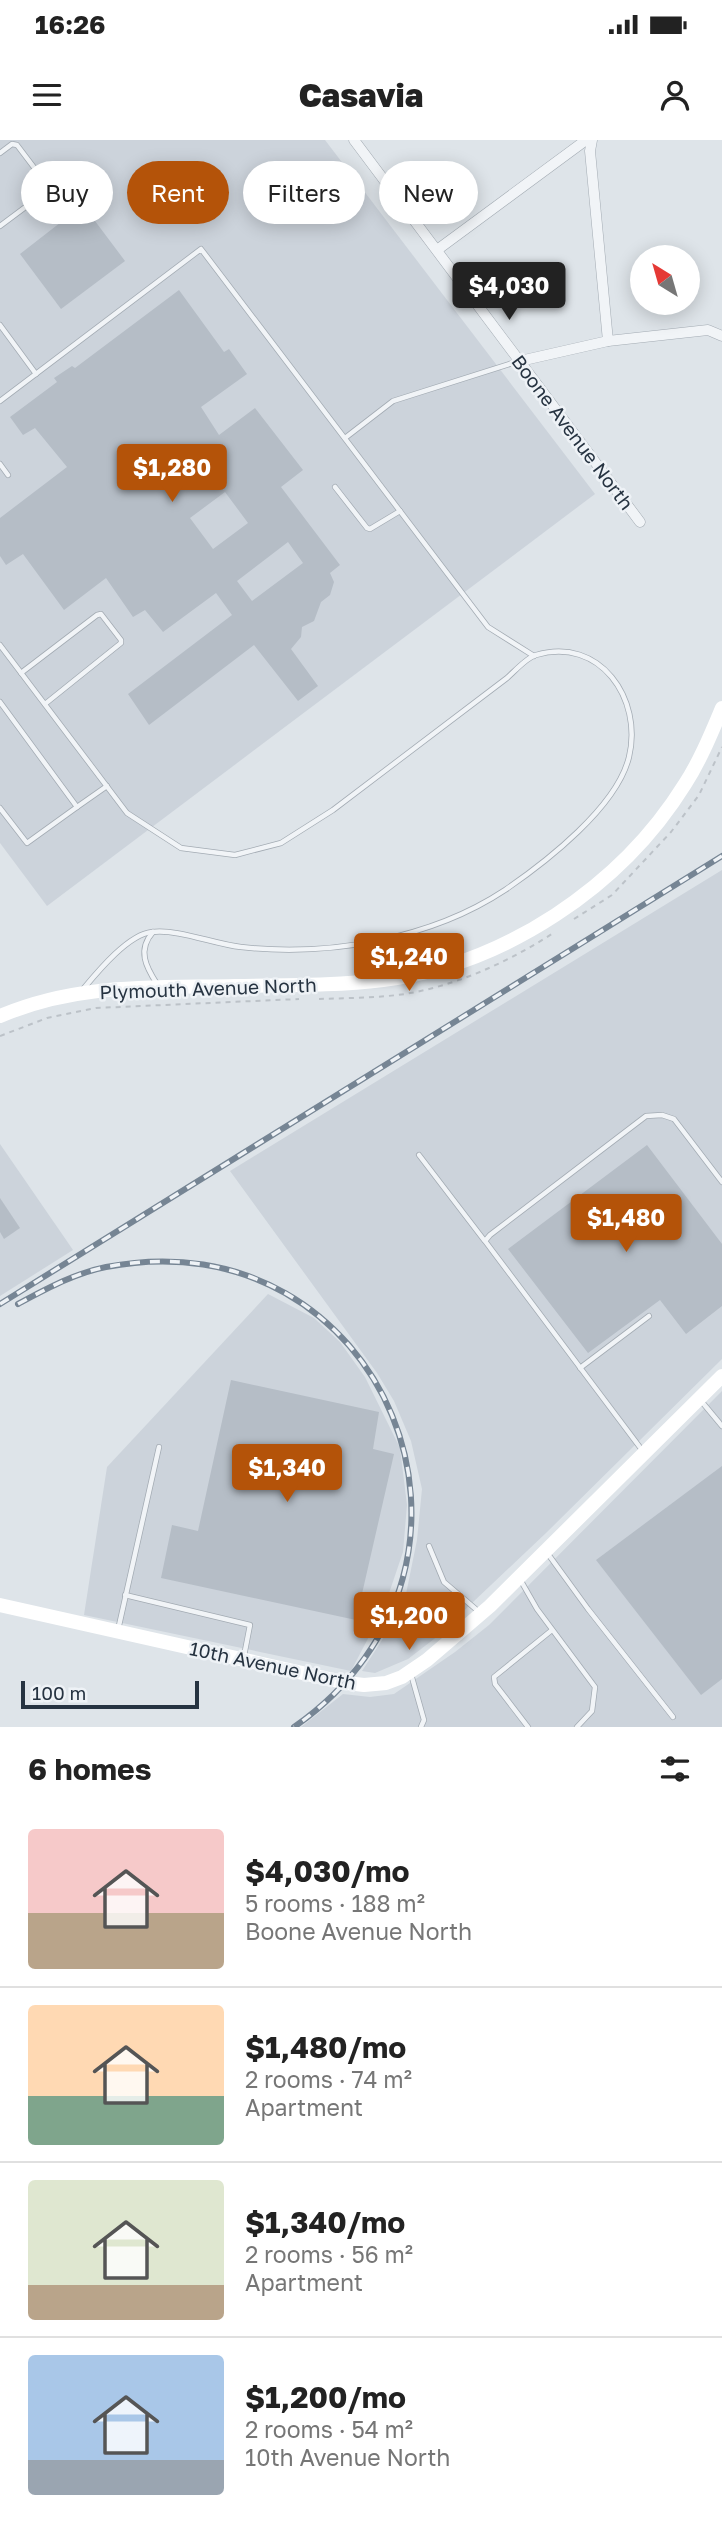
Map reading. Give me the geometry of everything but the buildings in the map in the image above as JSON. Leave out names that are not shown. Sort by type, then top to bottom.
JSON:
[{"type":"street","name":"Boone Avenue North","points":[[354,140],[640,523]]},
{"type":"street","points":[[437,250],[586,140]]},
{"type":"street","points":[[592,140],[590,150],[608,341]]},
{"type":"street","points":[[520,361],[608,341],[708,330],[722,336]]},
{"type":"street","name":"Plymouth Avenue North","points":[[0,1016],[48,998],[81,992],[344,984],[385,980],[467,960],[561,910],[598,884],[632,853],[660,820],[685,783],[722,708]]},
{"type":"street","name":"10th Avenue North","points":[[0,1605],[364,1685],[386,1683],[410,1672],[427,1660],[481,1614],[722,1376]]},
{"type":"lane","points":[[0,153],[12,144],[17,145],[48,186],[47,191],[0,226]]},
{"type":"lane","points":[[0,401],[201,249],[488,627],[534,656]]},
{"type":"lane","points":[[0,325],[36,374]]},
{"type":"lane","points":[[345,438],[393,401],[520,361]]},
{"type":"lane","points":[[0,464],[8,475]]},
{"type":"lane","points":[[335,487],[367,528],[370,529],[400,511]]},
{"type":"lane","points":[[21,673],[101,614],[121,643],[45,704]]},
{"type":"lane","points":[[0,645],[127,813],[181,848],[235,855],[281,844],[333,810],[534,656],[557,653],[578,655],[600,664],[618,683],[633,729],[629,758],[618,784],[590,819],[557,852],[502,891],[443,921],[391,938],[342,947],[275,951],[153,931],[139,935],[128,943],[81,992]]},
{"type":"lane","points":[[0,702],[78,807]]},
{"type":"lane","points":[[0,808],[27,844],[107,786]]},
{"type":"lane","points":[[153,931],[146,939],[145,967],[159,988]]},
{"type":"lane","points":[[485,1241],[489,1235],[646,1116],[662,1115],[674,1119],[722,1182]]},
{"type":"lane","points":[[419,1155],[643,1452]]},
{"type":"lane","points":[[580,1368],[649,1317]]},
{"type":"lane","points":[[699,1399],[722,1426]]},
{"type":"lane","points":[[117,1631],[159,1447]]},
{"type":"lane","points":[[429,1546],[444,1582],[481,1614]]},
{"type":"lane","points":[[545,1550],[673,1717]]},
{"type":"lane","points":[[519,1577],[552,1630],[594,1687],[592,1711],[578,1727]]},
{"type":"lane","points":[[125,1595],[250,1625],[243,1658]]},
{"type":"lane","points":[[528,1727],[495,1684],[495,1677],[552,1630]]},
{"type":"lane","points":[[410,1672],[424,1720],[421,1727]]},
{"type":"path","points":[[574,919],[612,895],[671,832],[699,794],[722,747]]},
{"type":"path","points":[[317,999],[407,994],[461,979],[487,970],[564,926]]},
{"type":"path","points":[[0,1036],[47,1018],[96,1008],[306,999]]},
{"type":"shaded area","points":[[0,140],[325,140],[341,161],[243,161],[243,224],[365,224],[365,192],[379,211],[379,224],[389,224],[595,494],[47,906],[0,843]]},
{"type":"shaded area","points":[[722,870],[722,1359],[434,1639],[408,1659],[375,1673],[362,1671],[384,1637],[406,1594],[417,1540],[422,1489],[411,1441],[394,1401],[377,1373],[230,1171]]},
{"type":"shaded area","points":[[0,1144],[73,1250],[0,1296]]},
{"type":"shaded area","points":[[268,1294],[314,1318],[340,1342],[365,1377],[400,1448],[407,1505],[403,1552],[384,1608],[351,1671],[84,1615],[107,1467]]},
{"type":"shaded area","points":[[722,1391],[722,1727],[301,1727],[343,1694],[370,1697],[394,1694],[489,1625]]},
{"type":"railway","points":[[0,1304],[722,856]]},
{"type":"railway","points":[[18,1304],[72,1277],[106,1267],[203,1265],[285,1293],[349,1346],[392,1415],[411,1495],[403,1578],[365,1658],[294,1727]]}]
